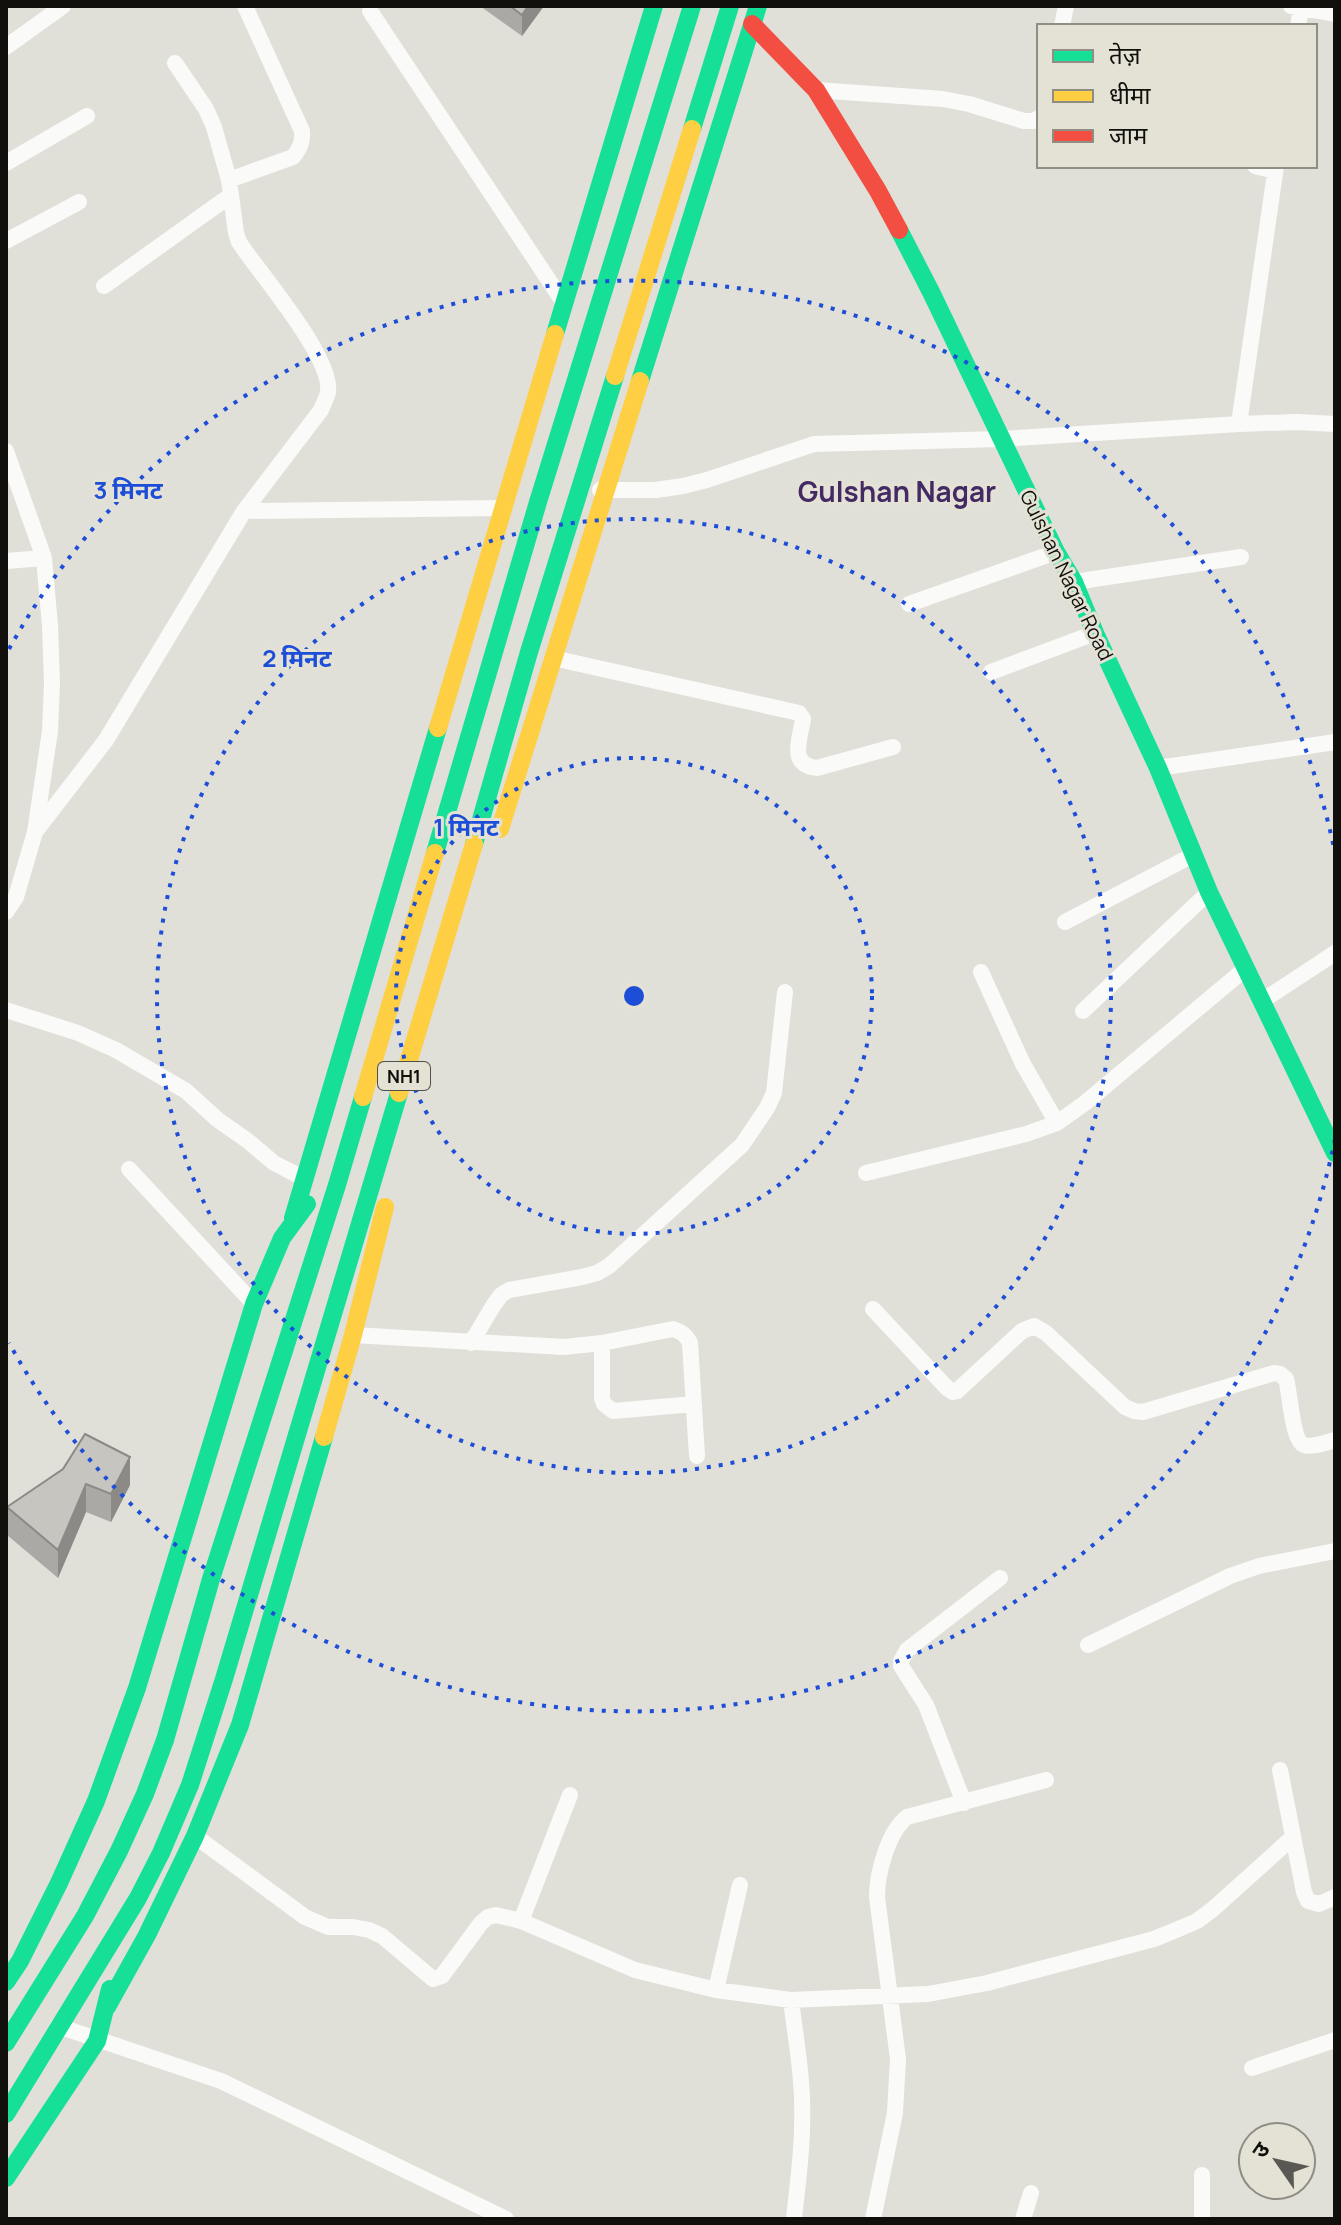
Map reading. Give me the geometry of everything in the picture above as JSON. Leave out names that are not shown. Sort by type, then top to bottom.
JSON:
[{"type":"main road","points":[[6,1982],[20,1961],[59,1883],[102,1787],[137,1688],[254,1304],[293,1218],[564,303],[655,65],[654,6]]},
{"type":"main road","name":"NH1","points":[[6,2043],[85,1916],[145,1794],[165,1740],[211,1579],[337,1185],[538,502],[655,65],[692,6]]},
{"type":"main road","name":"NH1","points":[[6,2114],[112,1941],[160,1856],[181,1809],[218,1698],[529,652],[730,6]]},
{"type":"main road","points":[[496,841],[755,15]]},
{"type":"main road","name":"Gulshan Nagar Road","points":[[755,15],[816,90],[903,235],[1056,552],[1074,582],[1158,768],[1209,892],[1335,1153]]},
{"type":"main road","points":[[107,2007],[147,1935],[195,1836],[240,1725],[353,1335],[411,1115]]},
{"type":"main road","points":[[293,1218],[316,1196],[337,1185]]},
{"type":"main road","points":[[6,2178],[97,2041],[107,2007],[112,1941]]},
{"type":"street","points":[[6,47],[63,6]]},
{"type":"street","points":[[104,286],[230,188],[293,157],[300,149],[302,131],[245,6]]},
{"type":"street","points":[[1296,7],[1335,14]]},
{"type":"street","points":[[370,11],[564,303]]},
{"type":"street","points":[[35,832],[106,740],[244,511],[321,410],[328,391],[326,375],[294,316],[239,242],[230,188],[210,118],[175,63]]},
{"type":"street","points":[[816,90],[943,99],[1024,121],[1037,119]]},
{"type":"street","points":[[6,163],[87,116]]},
{"type":"street","points":[[1239,424],[1276,168]]},
{"type":"street","points":[[6,241],[79,202]]},
{"type":"street","points":[[580,489],[656,490],[683,486],[814,444],[1001,439],[1239,424],[1335,424]]},
{"type":"street","points":[[6,451],[44,558],[52,683],[50,731],[35,832],[16,897],[6,912]]},
{"type":"street","points":[[244,511],[503,508]]},
{"type":"street","points":[[909,604],[1056,552]]},
{"type":"street","points":[[1074,582],[1241,557]]},
{"type":"street","points":[[6,561],[44,558]]},
{"type":"street","points":[[991,672],[1095,633]]},
{"type":"street","points":[[553,658],[799,713],[803,719],[799,759],[803,765],[810,767],[817,768],[893,747]]},
{"type":"street","points":[[1158,768],[1335,742]]},
{"type":"street","points":[[1065,922],[1193,855]]},
{"type":"street","points":[[1083,1011],[1209,892]]},
{"type":"street","points":[[1262,1001],[1335,953]]},
{"type":"street","points":[[866,1173],[1026,1134],[1057,1123],[1245,969]]},
{"type":"street","points":[[981,972],[1027,1073],[1057,1123]]},
{"type":"street","points":[[471,1343],[501,1295],[517,1288],[597,1273],[609,1266],[742,1145],[774,1093],[785,992]]},
{"type":"street","points":[[6,1010],[78,1033],[116,1050],[186,1091],[274,1163],[305,1179]]},
{"type":"street","points":[[129,1169],[254,1304]]},
{"type":"street","points":[[873,1309],[953,1392],[1022,1331],[1034,1326],[1041,1328],[1125,1407],[1134,1411],[1143,1412],[1274,1373],[1286,1379],[1295,1433],[1300,1443],[1306,1446],[1335,1440]]},
{"type":"street","points":[[353,1335],[564,1347],[673,1329],[680,1331],[690,1343],[697,1456]]},
{"type":"street","points":[[602,1343],[602,1398],[608,1408],[613,1411],[694,1404]]},
{"type":"street","points":[[1088,1645],[1230,1576],[1259,1566],[1335,1551]]},
{"type":"street","points":[[964,1803],[926,1705],[901,1666],[901,1661],[907,1650],[1000,1578]]},
{"type":"street","points":[[1280,1770],[1304,1892],[1308,1901],[1319,1904],[1335,1897]]},
{"type":"street","points":[[873,2219],[898,2084],[891,1995],[877,1897],[878,1873],[896,1829],[907,1817],[1046,1780]]},
{"type":"street","points":[[521,1921],[570,1795]]},
{"type":"street","points":[[195,1836],[305,1917],[328,1927],[353,1927],[382,1936],[433,1979],[442,1976],[481,1923],[496,1915],[521,1921],[635,1970],[716,1990],[791,2000],[928,1994],[987,1983],[1165,1935],[1197,1921],[1213,1909],[1293,1837]]},
{"type":"street","points":[[716,1990],[740,1885]]},
{"type":"street","points":[[791,2000],[802,2102],[794,2219]]},
{"type":"street","points":[[58,2026],[221,2081],[506,2219]]},
{"type":"street","points":[[1252,2068],[1335,2040]]},
{"type":"street","points":[[1202,2175],[1202,2219]]},
{"type":"street","points":[[1023,2219],[1031,2193]]},
{"type":"building","points":[[510,6],[528,6],[522,15]]},
{"type":"building","points":[[85,1434],[130,1457],[111,1494],[86,1484],[58,1550],[7,1507],[63,1469]]},
{"type":"traffic: fast","points":[[555,334],[654,6]]},
{"type":"traffic: fast","points":[[435,853],[538,502],[692,6]]},
{"type":"traffic: fast","points":[[692,129],[730,6]]},
{"type":"traffic: fast","points":[[640,381],[758,6]]},
{"type":"traffic: fast","points":[[899,230],[1056,552],[1074,582],[1158,768],[1209,892],[1335,1153]]},
{"type":"traffic: fast","points":[[474,844],[529,652],[615,376]]},
{"type":"traffic: fast","points":[[293,1218],[438,728]]},
{"type":"traffic: fast","points":[[6,2114],[138,1898],[190,1785],[399,1093]]},
{"type":"traffic: fast","points":[[6,2043],[85,1916],[145,1794],[165,1740],[211,1579],[363,1097]]},
{"type":"traffic: fast","points":[[6,1982],[20,1961],[59,1883],[96,1801],[137,1688],[254,1304],[282,1238],[307,1204]]},
{"type":"traffic: fast","points":[[107,2007],[147,1935],[195,1836],[240,1725],[324,1437]]},
{"type":"traffic: fast","points":[[6,2178],[97,2041],[110,1989]]},
{"type":"traffic: slow","points":[[615,376],[692,129]]},
{"type":"traffic: slow","points":[[438,728],[555,334]]},
{"type":"traffic: slow","points":[[500,829],[640,381]]},
{"type":"traffic: slow","points":[[399,1093],[474,844]]},
{"type":"traffic: slow","points":[[363,1097],[435,853]]},
{"type":"traffic: slow","points":[[324,1437],[385,1207]]},
{"type":"traffic: jam","points":[[752,24],[816,90],[899,230]]},
{"type":"district","name":"Gulshan Nagar","points":[[897,491]]}]
